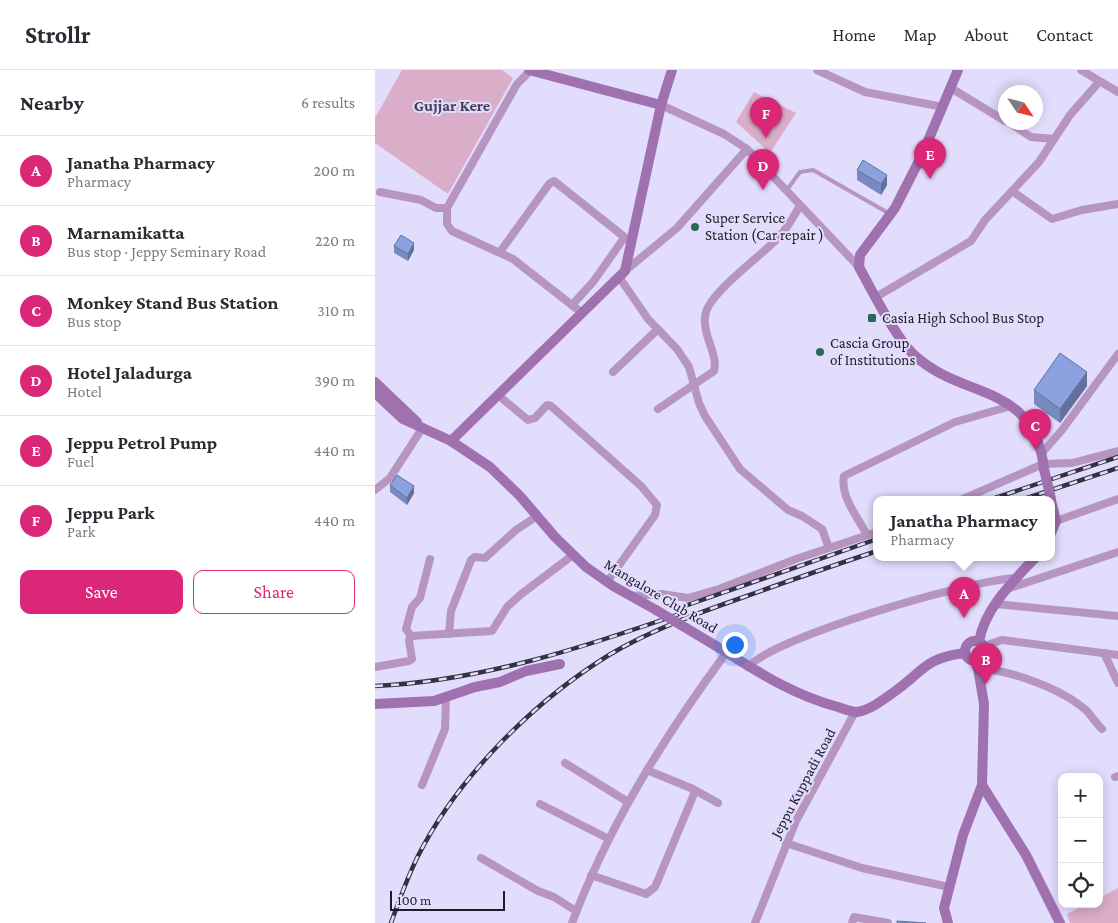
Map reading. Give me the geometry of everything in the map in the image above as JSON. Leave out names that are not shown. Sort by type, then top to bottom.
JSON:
[{"type":"street","points":[[672,70],[661,105],[628,241],[622,274],[658,329],[677,349],[689,367],[705,416],[741,469],[759,488],[787,510],[803,516],[822,529],[829,548]]},
{"type":"street","points":[[817,70],[865,92],[943,107]]},
{"type":"street","points":[[859,268],[860,255],[890,214],[922,155],[958,70]]},
{"type":"street","points":[[1081,70],[1118,92]]},
{"type":"street","points":[[582,313],[536,276],[500,252],[452,231],[447,224],[447,208],[517,84],[530,71],[661,105],[724,134],[747,149],[859,268],[913,354],[932,369],[1021,412],[1029,424],[1042,453],[1050,496]]},
{"type":"street","points":[[876,297],[971,241],[985,220],[1039,162],[1070,115],[1099,82]]},
{"type":"street","points":[[951,88],[998,117]]},
{"type":"street","points":[[1021,130],[1031,136],[1054,139]]},
{"type":"street","points":[[451,442],[622,274],[677,228],[747,149]]},
{"type":"street","points":[[500,252],[549,184],[555,181],[628,241]]},
{"type":"street","points":[[1012,191],[1052,219],[1082,210],[1118,204]]},
{"type":"street","points":[[380,192],[421,200],[436,208],[447,208]]},
{"type":"street","points":[[658,409],[714,371],[717,362],[706,336],[704,320],[707,310],[721,291],[780,237],[800,206]]},
{"type":"street","points":[[572,304],[628,241]]},
{"type":"street","points":[[613,372],[658,329]]},
{"type":"street","points":[[1042,453],[1062,430],[1118,354]]},
{"type":"street","name":"Mangalore Club Road","points":[[375,382],[423,427]]},
{"type":"street","name":"Mangalore Club Road","points":[[375,393],[403,419],[451,442],[490,467],[505,480],[573,555],[607,582],[782,687],[826,704],[855,712]]},
{"type":"street","points":[[498,395],[528,420],[535,418],[547,405],[551,406],[650,494],[657,505],[655,515],[607,582]]},
{"type":"street","points":[[867,536],[846,497],[842,486],[844,476],[955,422],[1011,406]]},
{"type":"street","points":[[375,490],[390,478],[423,427]]},
{"type":"street","points":[[970,496],[1043,466],[1072,463],[1118,451]]},
{"type":"street","points":[[1055,517],[1056,521],[1118,499]]},
{"type":"street","points":[[449,634],[451,611],[471,560],[475,557],[485,558],[516,530],[537,516]]},
{"type":"street","points":[[631,596],[661,594],[688,598],[719,589],[873,534]]},
{"type":"street","points":[[1007,588],[1118,552]]},
{"type":"street","points":[[411,636],[492,631],[507,607],[573,555]]},
{"type":"street","points":[[411,636],[406,629],[412,607],[420,598],[430,559]]},
{"type":"street","points":[[977,664],[983,657],[981,644],[984,624],[1007,588],[1032,561]]},
{"type":"street","points":[[748,667],[761,655],[842,623],[937,595],[996,580],[1016,578]]},
{"type":"street","points":[[996,604],[1118,616]]},
{"type":"street","points":[[375,667],[409,662],[412,659],[409,640],[411,636]]},
{"type":"street","points":[[965,653],[970,642],[981,644],[1002,640],[1118,655]]},
{"type":"street","points":[[572,923],[591,875],[628,802],[695,695],[727,653]]},
{"type":"street","points":[[965,653],[977,664],[1021,677],[1063,696],[1086,711],[1102,729]]},
{"type":"street","points":[[855,712],[869,708],[895,691],[920,669],[938,658],[965,653]]},
{"type":"street","points":[[1104,653],[1118,683]]},
{"type":"street","points":[[375,704],[433,701],[475,687],[500,682],[526,671],[560,664]]},
{"type":"street","points":[[948,923],[944,908],[949,887],[963,835],[982,785],[984,704],[977,664]]},
{"type":"street","points":[[422,785],[445,728],[445,697]]},
{"type":"street","name":"Jeppu Kuppadi Road","points":[[755,923],[796,821],[855,712]]},
{"type":"street","points":[[565,763],[628,802]]},
{"type":"street","points":[[647,770],[693,789],[718,803]]},
{"type":"street","points":[[982,785],[1026,855],[1060,923]]},
{"type":"street","points":[[591,875],[646,894],[655,887],[694,794],[693,789]]},
{"type":"street","points":[[540,804],[609,839]]},
{"type":"street","points":[[786,843],[862,868],[949,887]]},
{"type":"street","points":[[481,858],[539,891],[555,897],[576,912]]},
{"type":"street","points":[[852,923],[854,918],[888,923]]},
{"type":"lane","points":[[785,191],[800,172],[813,170],[890,214]]},
{"type":"shaded area","points":[[402,70],[502,70],[513,78],[448,194],[375,143],[375,118]]},
{"type":"shaded area","points":[[754,92],[796,113],[770,153],[736,122]]},
{"type":"shaded area","points":[[1118,888],[1118,923],[1070,923],[1067,914],[1078,908],[1103,908],[1103,896]]},
{"type":"building","points":[[863,160],[887,175],[881,184],[857,170]]},
{"type":"building","points":[[401,235],[414,243],[408,254],[394,246]]},
{"type":"building","points":[[1060,353],[1087,372],[1060,409],[1034,390]]},
{"type":"building","points":[[397,475],[414,486],[407,498],[390,485]]},
{"type":"building","points":[[897,921],[926,923],[897,923]]},
{"type":"railway","points":[[1001,496],[1118,457]]},
{"type":"railway","points":[[1033,496],[1118,468]]},
{"type":"railway","points":[[676,609],[873,540]]},
{"type":"railway","points":[[391,923],[418,856],[454,798],[500,744],[553,695],[609,655],[658,630],[727,603],[873,552]]},
{"type":"railway","points":[[375,686],[415,683],[494,670],[609,638],[685,612]]},
{"type":"place","name":"Jeppu Park","points":[[766,138]]},
{"type":"place","name":"Jeppu Petrol Pump","points":[[930,179]]},
{"type":"place","name":"Hotel Jaladurga","points":[[763,190]]},
{"type":"place","name":"Super Service Station (Car repair )","points":[[695,227]]},
{"type":"place","name":"Casia High School Bus Stop","points":[[872,318]]},
{"type":"place","name":"Cascia Group of Institutions","points":[[820,352]]},
{"type":"place","name":"Monkey Stand Bus Station","points":[[1035,450]]},
{"type":"place","name":"Janatha Pharmacy","points":[[964,618]]},
{"type":"place","name":"Marnamikatta","points":[[986,684]]},
{"type":"district","name":"Gujjar Kere","points":[[452,105]]}]
